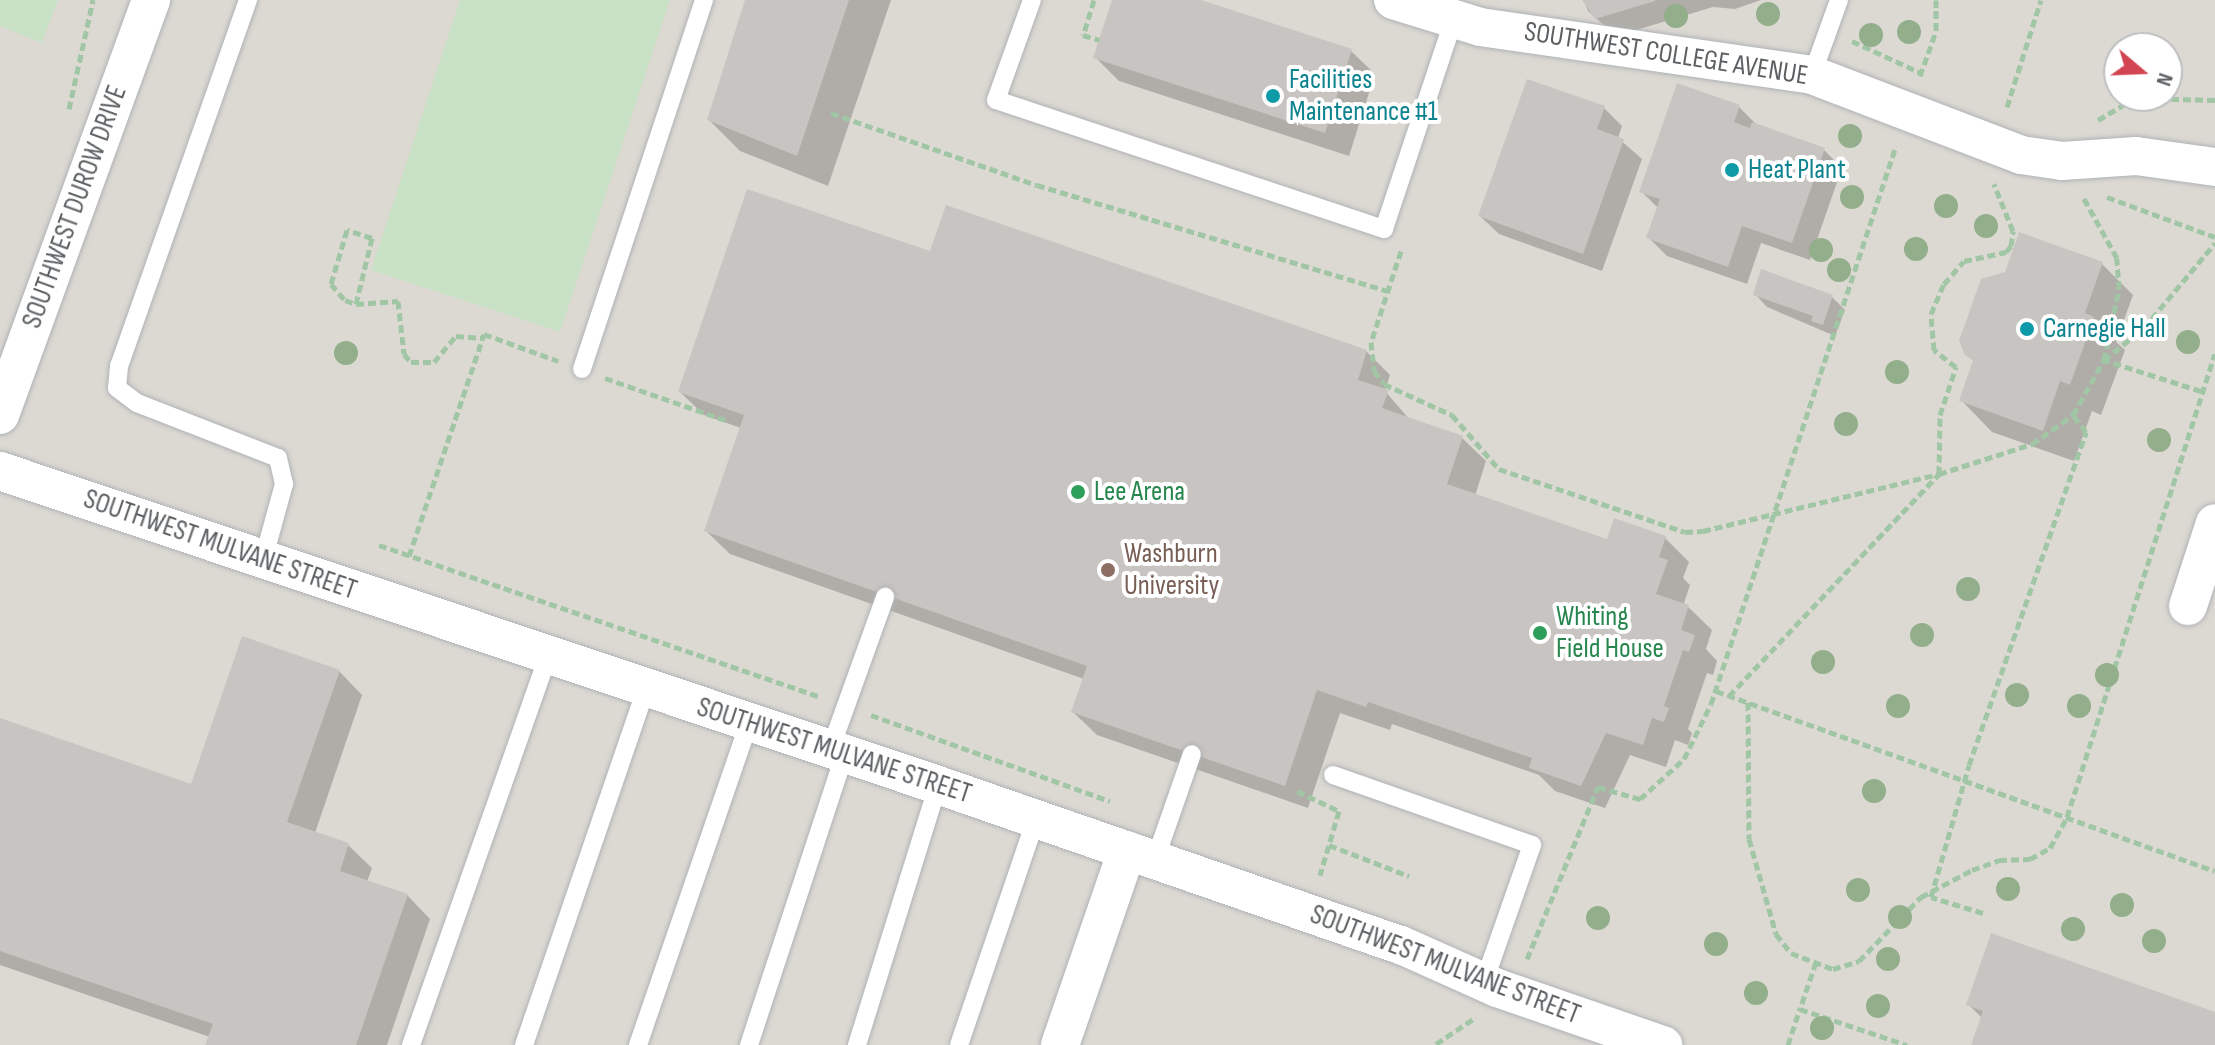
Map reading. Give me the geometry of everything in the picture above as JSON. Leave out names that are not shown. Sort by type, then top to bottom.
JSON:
[{"type":"street","name":"SOUTHWEST DUROW DRIVE","points":[[0,415],[151,0]]},
{"type":"street","name":"SOUTHWEST COLLEGE AVENUE","points":[[1393,0],[1454,19],[1812,75],[2021,155],[2062,161],[2136,156],[2215,167]]},
{"type":"street","name":"SOUTHWEST MULVANE STREET","points":[[0,471],[1141,855],[1401,945],[1490,985],[1663,1045]]},
{"type":"street","points":[[2188,606],[2215,523]]},
{"type":"street","points":[[1060,1045],[1141,855]]},
{"type":"lane","points":[[248,0],[119,366],[117,388],[137,403],[278,458],[284,484],[263,560]]},
{"type":"lane","points":[[582,369],[704,0]]},
{"type":"lane","points":[[1032,0],[996,100],[1384,229],[1454,19]]},
{"type":"lane","points":[[1812,75],[1839,0]]},
{"type":"lane","points":[[749,1045],[837,753],[845,706],[885,597]]},
{"type":"lane","points":[[411,1045],[548,655]]},
{"type":"lane","points":[[524,1045],[646,688]]},
{"type":"lane","points":[[638,1045],[749,723]]},
{"type":"lane","points":[[1141,855],[1168,822],[1192,754]]},
{"type":"lane","points":[[1333,775],[1532,845],[1490,985]]},
{"type":"lane","points":[[857,1045],[938,785]]},
{"type":"lane","points":[[959,1045],[1036,819]]},
{"type":"path","points":[[1094,0],[1083,35],[1099,40]]},
{"type":"path","points":[[1490,985],[1525,962],[1598,787],[1640,799],[1684,759],[1716,691],[1907,109],[1936,31],[1936,0]]},
{"type":"path","points":[[2005,107],[2041,0]]},
{"type":"path","points":[[1828,32],[1935,79]]},
{"type":"path","points":[[2089,125],[2135,98],[2215,100]]},
{"type":"path","points":[[1991,101],[2019,112]]},
{"type":"path","points":[[831,113],[1037,185],[1387,291]]},
{"type":"path","points":[[1729,696],[1939,474],[1940,415],[1956,367],[1934,350],[1931,314],[1944,284],[1964,261],[2006,252],[2011,246],[2013,231],[1991,178]]},
{"type":"path","points":[[1402,248],[1371,342],[1374,371],[1397,393],[1452,415],[1499,469],[1685,532],[1771,518],[1939,474],[2032,444],[2073,415],[2104,360],[2116,314],[2117,258],[2079,191],[2215,240],[2144,328],[2104,360]]},
{"type":"path","points":[[356,304],[372,238],[347,230],[331,284],[345,300],[356,304],[398,301],[404,354],[419,366],[434,362],[456,336],[484,336],[409,556]]},
{"type":"path","points":[[1748,702],[1749,839],[1776,934],[1791,953],[1833,969],[1859,961],[1934,891],[1999,860],[2030,859],[2050,848],[2067,817],[2215,354]]},
{"type":"path","points":[[2104,360],[2201,391]]},
{"type":"path","points":[[1983,913],[1931,897],[1966,778],[2086,432],[2073,415]]},
{"type":"path","points":[[379,545],[845,706],[1168,822]]},
{"type":"path","points":[[1716,691],[1966,778],[2215,871]]},
{"type":"path","points":[[1297,791],[1339,811],[1321,876],[1308,871]]},
{"type":"path","points":[[1329,845],[1409,876]]},
{"type":"path","points":[[1788,1045],[1816,962]]},
{"type":"path","points":[[1800,1009],[1907,1045]]},
{"type":"shaded area","name":"Washburn University","points":[[0,0],[2215,0],[2215,1045],[0,1045]]},
{"type":"green space","points":[[0,0],[58,0],[42,43],[0,26]]},
{"type":"green space","points":[[460,0],[670,0],[560,332],[371,270]]},
{"type":"building","points":[[745,0],[849,0],[797,156],[707,120]]},
{"type":"building","name":"Facilities Maintenance #1","points":[[1112,0],[1201,0],[1352,49],[1325,133],[1093,58]]},
{"type":"building","points":[[1582,0],[1655,0],[1655,1],[1595,19]]},
{"type":"building","points":[[1527,79],[1605,106],[1597,129],[1624,139],[1583,254],[1478,216]]},
{"type":"building","name":"Heat Plant","points":[[1677,83],[1740,105],[1734,122],[1750,128],[1752,122],[1825,148],[1792,243],[1742,226],[1728,267],[1646,238],[1660,199],[1639,192]]},
{"type":"building","name":"Lee Arena","points":[[747,189],[930,251],[946,205],[1367,350],[1358,380],[1389,390],[1382,408],[1463,436],[1447,484],[1607,539],[1614,518],[1666,536],[1659,557],[1668,560],[1656,594],[1689,605],[1681,630],[1695,635],[1689,652],[1683,650],[1664,706],[1669,708],[1664,722],[1652,718],[1643,745],[1606,733],[1581,786],[1529,768],[1532,758],[1368,702],[1366,707],[1317,690],[1285,786],[1071,712],[1087,666],[704,531],[744,415],[678,392]]},
{"type":"building","name":"Carnegie Hall","points":[[2019,232],[2103,262],[2085,313],[2094,317],[2070,385],[2060,381],[2043,431],[1959,401],[1973,360],[1965,355],[1959,341],[1981,279],[2005,272]]},
{"type":"building","points":[[1761,269],[1833,295],[1823,325],[1811,321],[1813,316],[1753,295]]},
{"type":"building","points":[[242,636],[340,670],[287,822],[349,843],[340,871],[408,894],[356,1045],[205,1045],[213,1024],[0,951],[0,718],[191,784]]},
{"type":"building","points":[[1991,933],[2215,1012],[2215,1045],[1971,1045],[1983,1011],[1966,1005]]},
{"type":"place","name":"Facilities Maintenance #1","points":[[1273,96]]},
{"type":"place","name":"Heat Plant","points":[[1732,170]]},
{"type":"place","name":"Carnegie Hall","points":[[2027,329]]},
{"type":"place","name":"Lee Arena","points":[[1078,492]]},
{"type":"place","name":"Washburn University","points":[[1108,570]]},
{"type":"place","name":"Whiting Field House","points":[[1540,633]]}]
